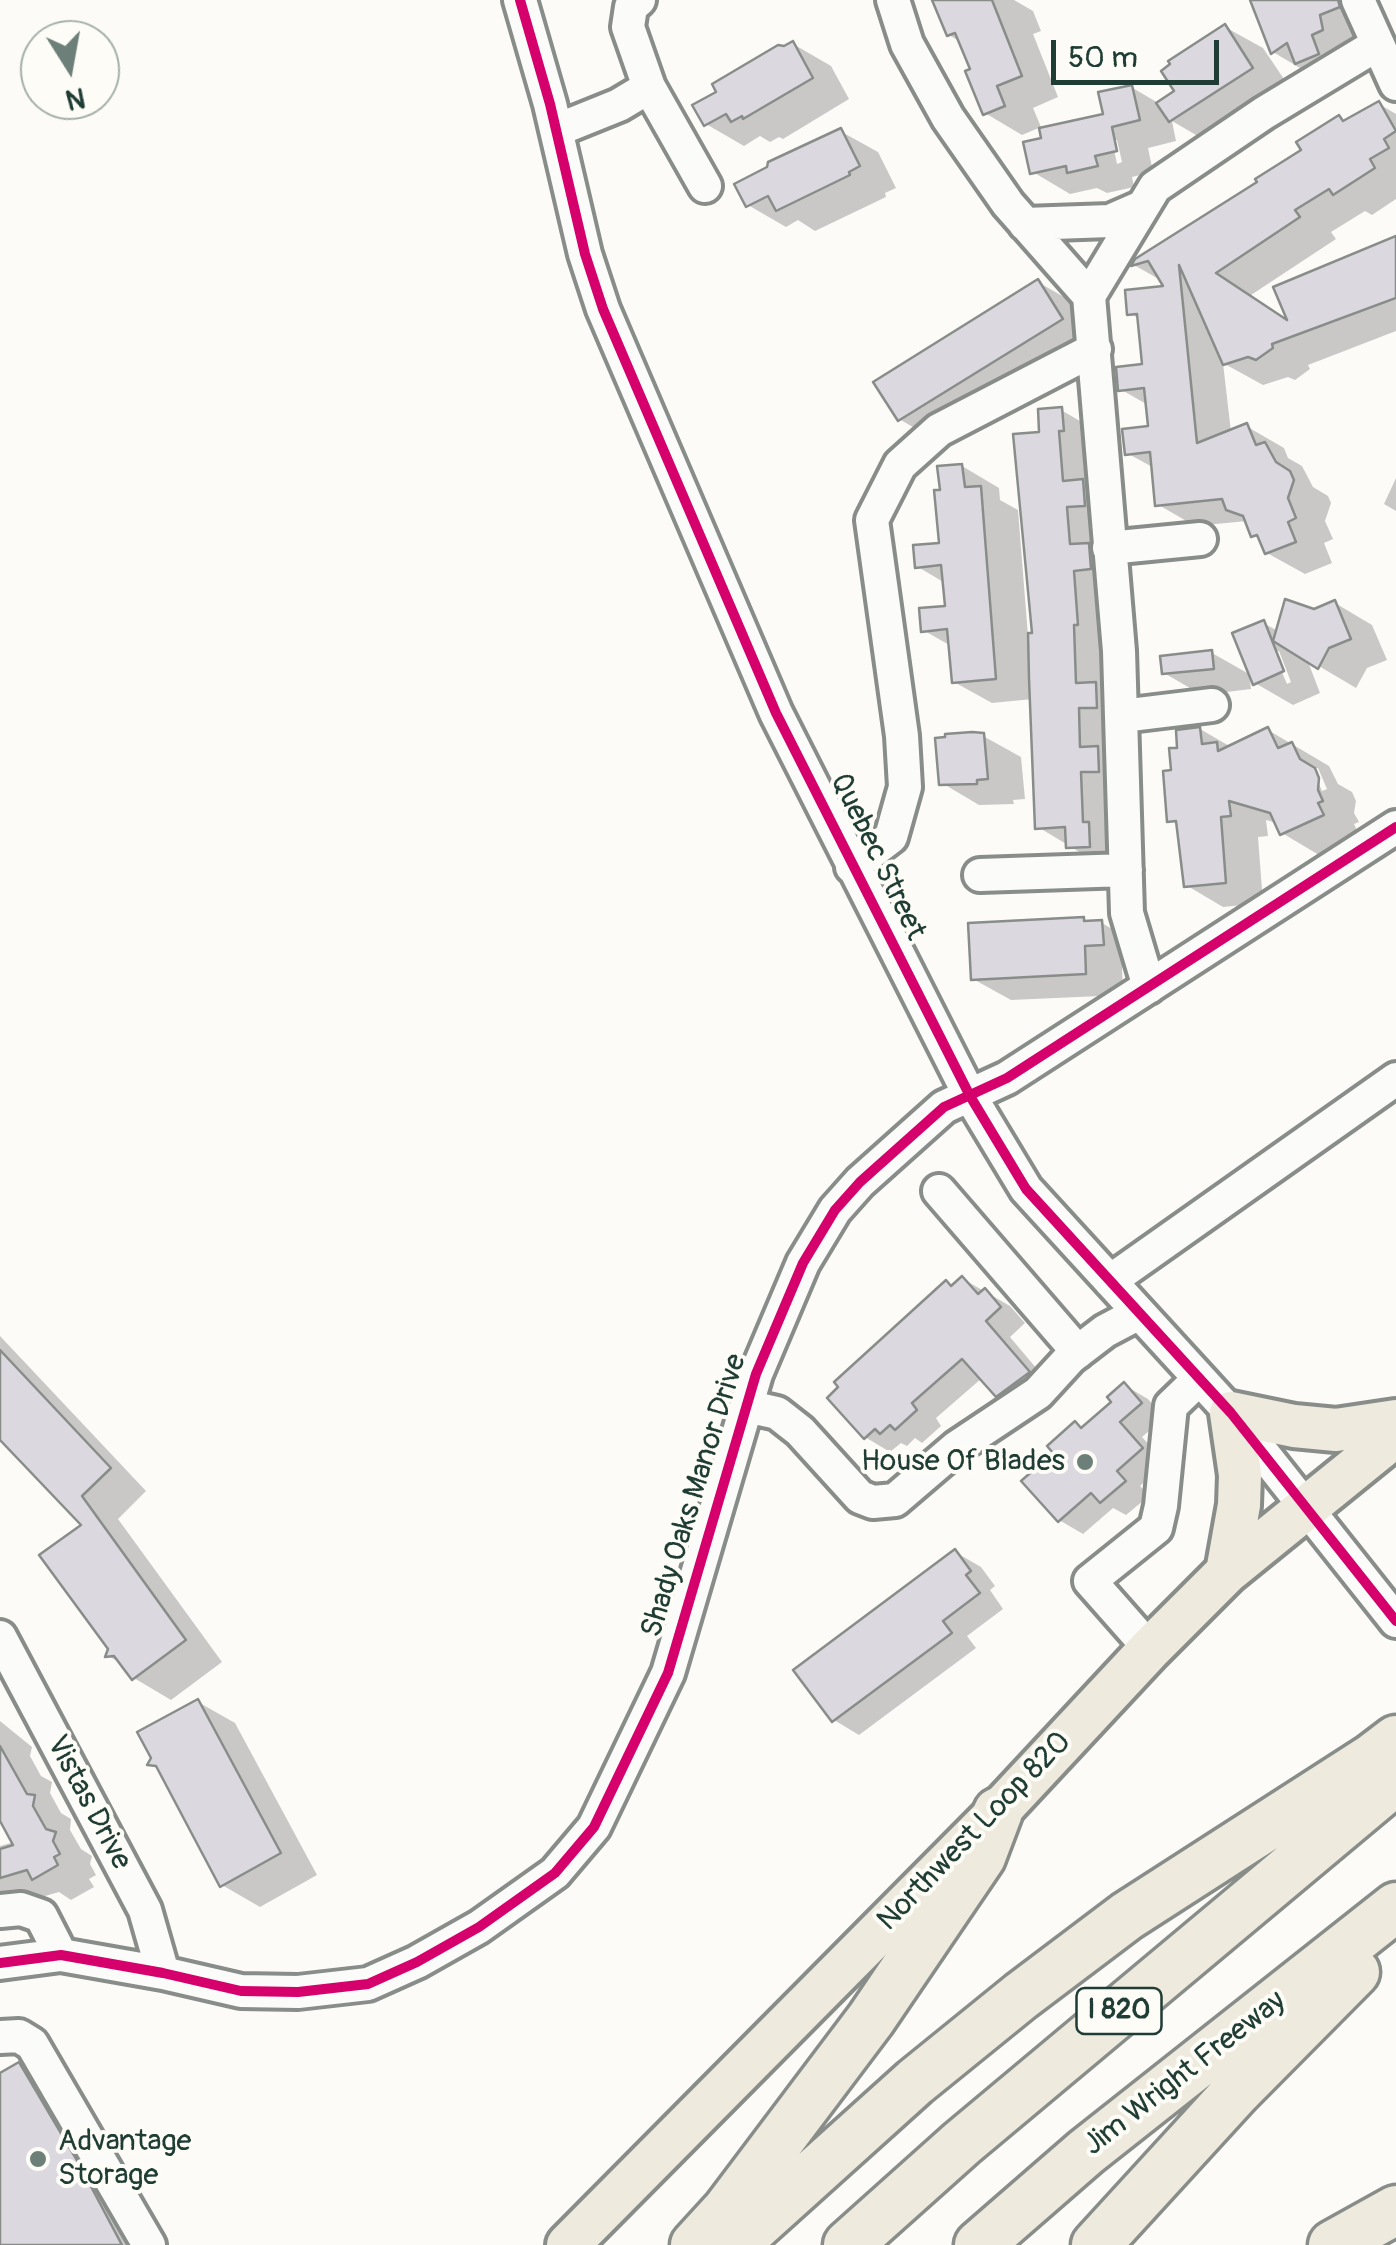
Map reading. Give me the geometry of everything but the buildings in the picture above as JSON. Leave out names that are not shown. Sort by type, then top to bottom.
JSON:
[{"type":"highway","points":[[734,2245],[915,2082],[1021,1996],[1127,1916],[1396,1740]]},
{"type":"highway","name":"I 820","points":[[848,2245],[962,2142],[1396,1780]]},
{"type":"highway","points":[[695,2245],[727,2210],[871,2019],[981,1857],[998,1812]]},
{"type":"highway","name":"Jim Wright Freeway","points":[[979,2245],[1086,2152],[1396,1907]]},
{"type":"highway","points":[[1096,2245],[1236,2092],[1396,1933]]},
{"type":"highway","points":[[1333,2245],[1396,2210]]},
{"type":"main road","points":[[1228,1572],[1240,1474],[1232,1413],[1336,1430],[1396,1421]]},
{"type":"main road","name":"Northwest Loop 820","points":[[568,2245],[998,1812],[1150,1649],[1228,1572],[1304,1506],[1396,1435]]},
{"type":"street","name":"Quebec Street","points":[[520,0],[603,309],[776,712],[970,1096],[1026,1189],[1232,1413],[1396,1621]]},
{"type":"street","points":[[639,0],[631,8],[628,28],[649,88],[705,186]]},
{"type":"street","points":[[893,0],[907,44],[948,118],[1025,224],[1089,296],[1122,716],[1127,913],[1149,987]]},
{"type":"street","points":[[1358,0],[1396,84]]},
{"type":"street","points":[[1089,296],[1154,187],[1264,113],[1378,44]]},
{"type":"street","points":[[556,130],[619,106],[649,88]]},
{"type":"street","points":[[1025,224],[1110,221],[1142,206]]},
{"type":"street","points":[[852,867],[891,837],[905,787],[902,736],[872,520],[900,464],[939,430],[1095,349]]},
{"type":"street","points":[[1109,548],[1200,539]]},
{"type":"street","points":[[1122,716],[1212,706]]},
{"type":"street","name":"Shady Oaks Manor Drive","points":[[0,1963],[62,1955],[240,1991],[298,1992],[368,1984],[479,1928],[554,1873],[594,1827],[668,1673],[756,1374],[803,1263],[835,1210],[860,1182],[944,1107],[1007,1078],[1396,827]]},
{"type":"street","points":[[980,876],[1126,870]]},
{"type":"street","points":[[1110,1281],[1396,1079]]},
{"type":"street","points":[[939,1190],[1078,1352]]},
{"type":"street","points":[[746,1406],[777,1414],[800,1431],[860,1498],[895,1500],[957,1447],[1038,1393],[1105,1331],[1139,1313]]},
{"type":"street","points":[[1150,1649],[1090,1581],[1156,1528],[1172,1406],[1199,1379]]},
{"type":"street","name":"Vistas Drive","points":[[2,1644],[145,1910],[163,1973]]},
{"type":"street","points":[[0,1911],[20,1909],[41,1916],[62,1955]]},
{"type":"street","points":[[0,2037],[19,2036],[32,2044],[149,2245]]},
{"type":"cycle path","points":[[520,0],[550,104],[585,254],[603,309],[776,713],[970,1096],[1026,1189],[1231,1413],[1396,1621]]},
{"type":"cycle path","points":[[0,1963],[61,1955],[241,1991],[298,1992],[368,1984],[479,1927],[555,1873],[594,1827],[668,1673],[756,1374],[803,1263],[835,1210],[860,1182],[944,1107],[1007,1078],[1396,827]]},
{"type":"place","name":"House Of Blades","points":[[1085,1462]]},
{"type":"place","name":"Advantage Storage","points":[[38,2159]]}]
